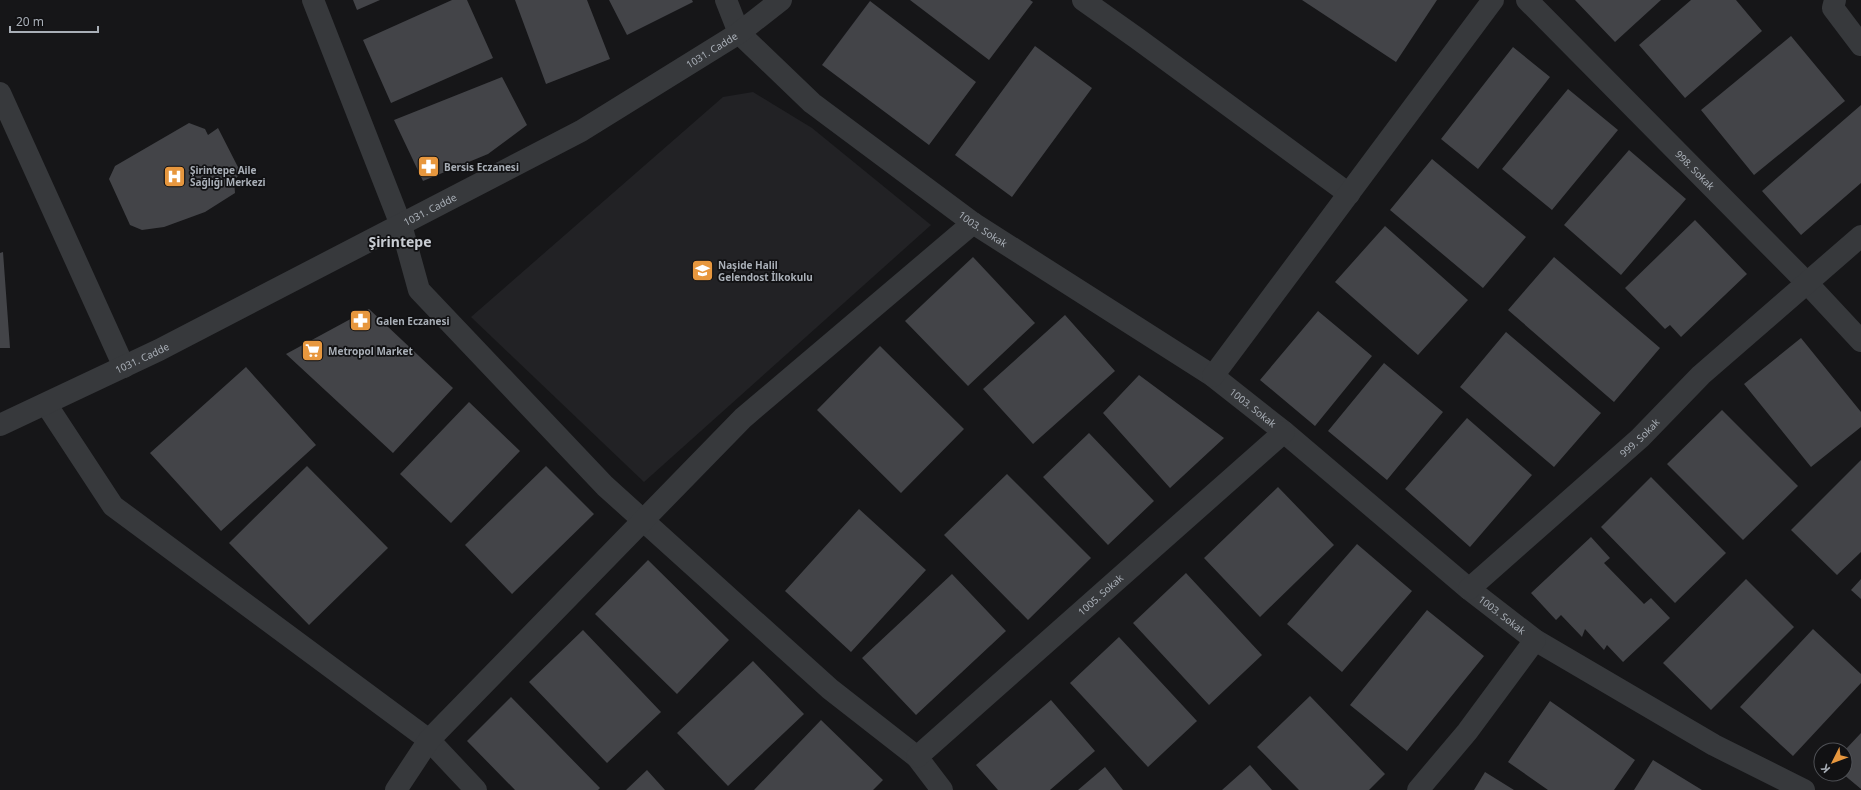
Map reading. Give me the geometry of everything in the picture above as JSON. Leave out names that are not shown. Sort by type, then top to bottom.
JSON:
[{"type":"street","points":[[313,0],[401,226],[419,290],[605,486],[830,689],[917,757],[942,790]]},
{"type":"street","name":"1003. Sokak","points":[[726,0],[739,33],[812,103],[973,223],[1213,376],[1284,432],[1470,589],[1535,640],[1714,745],[1804,790]]},
{"type":"street","name":"1031. Cadde","points":[[0,425],[124,367],[401,226],[581,131],[739,33],[781,0]]},
{"type":"street","points":[[1083,0],[1138,38],[1349,194]]},
{"type":"street","points":[[1213,376],[1493,0]]},
{"type":"street","name":"998. Sokak","points":[[1527,0],[1807,283],[1861,341]]},
{"type":"street","points":[[1835,0],[1833,8],[1861,45]]},
{"type":"street","points":[[0,93],[124,367]]},
{"type":"street","points":[[396,790],[429,740],[743,418],[973,223]]},
{"type":"street","name":"999. Sokak","points":[[1470,589],[1640,438],[1702,375],[1861,236]]},
{"type":"street","points":[[46,404],[113,506],[429,740],[476,790]]},
{"type":"street","name":"1005. Sokak","points":[[917,757],[1284,432]]},
{"type":"street","points":[[1418,790],[1467,732],[1535,640]]},
{"type":"shaded area","name":"Naşide Halil Gelendost İlkokulu","points":[[753,92],[812,128],[931,225],[644,482],[471,317],[723,97]]},
{"type":"building","points":[[353,0],[380,0],[357,10]]},
{"type":"building","points":[[452,0],[467,0],[493,58],[391,103],[363,40]]},
{"type":"building","points":[[515,0],[587,0],[610,59],[546,84]]},
{"type":"building","points":[[609,0],[692,0],[693,2],[627,35]]},
{"type":"building","points":[[910,0],[1030,0],[1033,2],[989,60]]},
{"type":"building","points":[[1302,0],[1437,0],[1396,62]]},
{"type":"building","points":[[1575,0],[1661,0],[1615,42]]},
{"type":"building","points":[[1691,0],[1736,0],[1762,31],[1685,98],[1639,45]]},
{"type":"building","points":[[870,1],[976,82],[929,145],[822,65]]},
{"type":"building","points":[[1791,36],[1845,101],[1754,175],[1701,110]]},
{"type":"building","points":[[1035,46],[1092,88],[1012,197],[955,155]]},
{"type":"building","points":[[1513,47],[1550,77],[1478,169],[1441,139]]},
{"type":"building","points":[[502,77],[527,125],[488,154],[423,181],[394,120]]},
{"type":"building","points":[[1568,89],[1618,130],[1552,210],[1502,169]]},
{"type":"building","points":[[1861,105],[1861,183],[1801,235],[1762,191]]},
{"type":"building","name":"Şirintepe Aile Sağlığı Merkezi","points":[[189,123],[205,129],[208,135],[218,128],[241,173],[234,180],[235,193],[205,212],[164,227],[142,230],[130,225],[109,179],[115,166]]},
{"type":"building","points":[[1629,150],[1686,199],[1621,275],[1564,225]]},
{"type":"building","points":[[1432,159],[1526,237],[1483,288],[1390,210]]},
{"type":"building","points":[[1695,220],[1747,274],[1681,337],[1670,325],[1665,329],[1625,288]]},
{"type":"building","points":[[1385,226],[1468,300],[1418,355],[1335,282]]},
{"type":"building","points":[[3,252],[10,348],[0,348],[0,253]]},
{"type":"building","points":[[973,257],[1035,323],[968,386],[905,321]]},
{"type":"building","points":[[1554,257],[1660,348],[1614,402],[1508,310]]},
{"type":"building","points":[[369,309],[453,388],[393,453],[286,354]]},
{"type":"building","points":[[1318,311],[1372,356],[1315,426],[1260,380]]},
{"type":"building","points":[[1065,315],[1115,371],[1033,444],[983,389]]},
{"type":"building","points":[[1506,332],[1601,413],[1554,467],[1460,387]]},
{"type":"building","points":[[1801,338],[1861,412],[1861,427],[1811,467],[1744,384]]},
{"type":"building","points":[[880,346],[964,429],[901,493],[817,410]]},
{"type":"building","points":[[1384,363],[1443,412],[1387,480],[1328,431]]},
{"type":"building","points":[[246,367],[316,445],[221,531],[150,453]]},
{"type":"building","points":[[1139,375],[1224,438],[1170,488],[1103,413]]},
{"type":"building","points":[[469,402],[520,451],[451,523],[400,474]]},
{"type":"building","points":[[1722,410],[1798,486],[1743,540],[1667,464]]},
{"type":"building","points":[[1467,418],[1532,475],[1470,547],[1405,489]]},
{"type":"building","points":[[1089,433],[1154,501],[1108,545],[1043,477]]},
{"type":"building","points":[[1861,460],[1861,552],[1837,575],[1791,530]]},
{"type":"building","points":[[307,466],[388,548],[309,625],[229,543]]},
{"type":"building","points":[[546,466],[594,514],[512,594],[465,545]]},
{"type":"building","points":[[1007,474],[1091,558],[1028,620],[944,535]]},
{"type":"building","points":[[1651,477],[1726,553],[1675,603],[1601,527]]},
{"type":"building","points":[[1278,487],[1334,545],[1260,617],[1204,558]]},
{"type":"building","points":[[859,509],[926,570],[851,652],[785,591]]},
{"type":"building","points":[[1591,537],[1610,558],[1604,563],[1644,604],[1651,598],[1670,618],[1623,662],[1607,645],[1604,650],[1585,629],[1582,637],[1561,615],[1556,620],[1531,593]]},
{"type":"building","points":[[1357,544],[1412,591],[1342,672],[1287,624]]},
{"type":"building","points":[[648,560],[729,640],[677,694],[595,614]]},
{"type":"building","points":[[1186,573],[1262,655],[1209,705],[1133,623]]},
{"type":"building","points":[[952,574],[1006,631],[916,715],[862,658]]},
{"type":"building","points":[[1746,579],[1794,627],[1711,710],[1663,663]]},
{"type":"building","points":[[1861,579],[1861,599],[1851,590]]},
{"type":"building","points":[[1427,610],[1484,656],[1407,751],[1350,705]]},
{"type":"building","points":[[1813,629],[1861,674],[1861,683],[1793,756],[1740,707]]},
{"type":"building","points":[[583,630],[661,712],[607,763],[529,682]]},
{"type":"building","points":[[1119,637],[1197,721],[1148,767],[1070,683]]},
{"type":"building","points":[[753,661],[804,714],[728,786],[677,733]]},
{"type":"building","points":[[1310,696],[1385,774],[1369,790],[1299,790],[1257,747]]},
{"type":"building","points":[[511,697],[600,788],[598,790],[515,790],[467,741]]},
{"type":"building","points":[[1051,700],[1095,751],[1050,790],[998,790],[976,765]]},
{"type":"building","points":[[1550,701],[1635,760],[1614,790],[1548,790],[1508,762]]},
{"type":"building","points":[[821,720],[883,780],[873,790],[754,790]]},
{"type":"building","points":[[1861,733],[1861,789],[1853,782],[1853,742]]},
{"type":"building","points":[[1653,760],[1702,790],[1634,790]]},
{"type":"building","points":[[1250,765],[1272,790],[1222,790]]},
{"type":"building","points":[[1105,767],[1123,790],[1078,790]]},
{"type":"building","points":[[647,770],[665,790],[626,790]]},
{"type":"building","points":[[1485,772],[1514,790],[1474,790]]},
{"type":"place","name":"Bersis Eczanesi","points":[[428,167]]},
{"type":"place","name":"Şirintepe Aile Sağlığı Merkezi","points":[[174,176]]},
{"type":"place","name":"Naşide Halil Gelendost İlkokulu","points":[[702,271]]},
{"type":"place","name":"Galen Eczanesi","points":[[361,321]]},
{"type":"place","name":"Metropol Market","points":[[312,351]]},
{"type":"district","name":"Şirintepe","points":[[400,241]]}]
